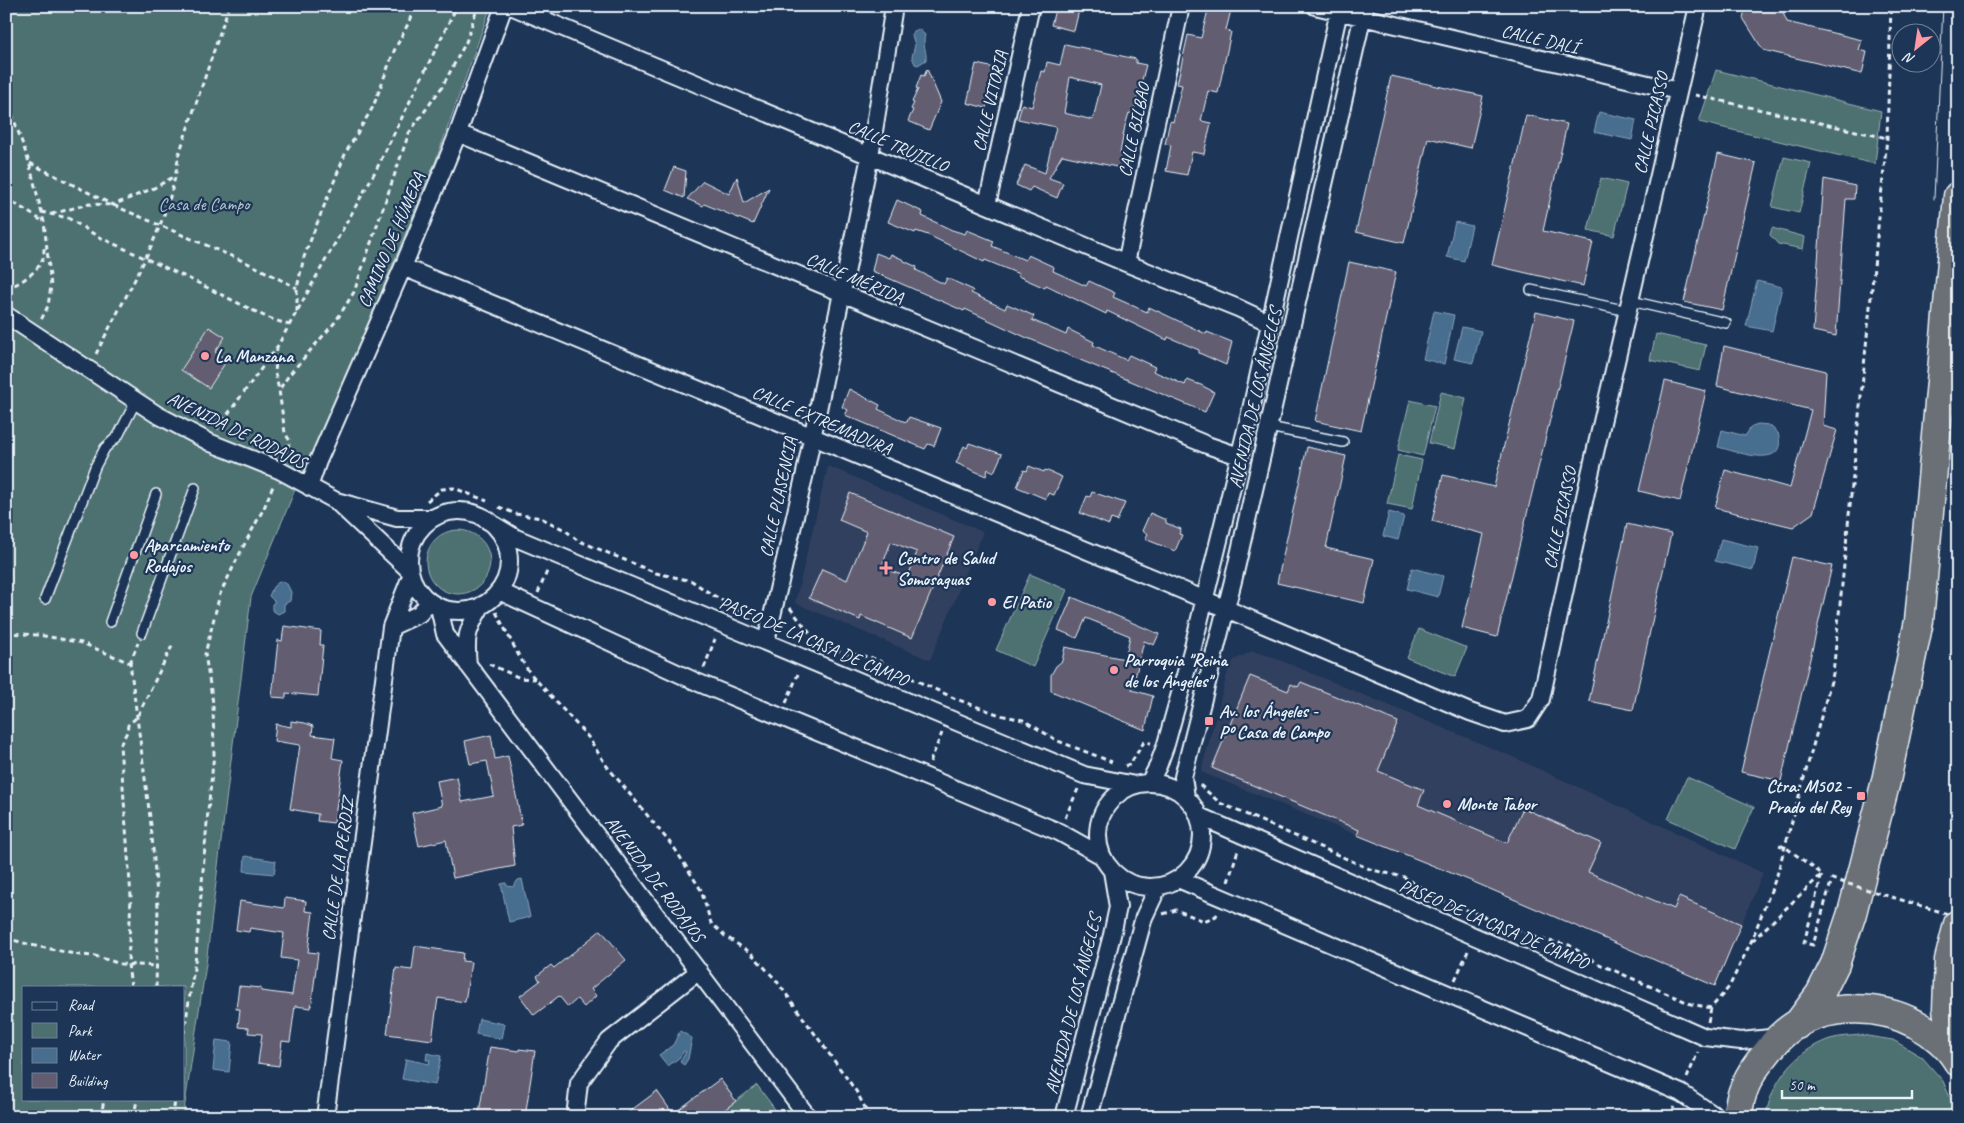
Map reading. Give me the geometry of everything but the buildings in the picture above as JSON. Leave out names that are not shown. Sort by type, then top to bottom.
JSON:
[{"type":"highway","points":[[1738,1117],[1744,1089],[1753,1069],[1820,994],[1835,964],[1852,913],[1886,781],[1919,620],[1958,196]]},
{"type":"highway","points":[[1956,1059],[1947,1009],[1949,960],[1958,924]]},
{"type":"highway","points":[[1788,1031],[1820,1015],[1844,1009],[1882,1011],[1904,1018],[1925,1028],[1956,1059]]},
{"type":"street","name":"CAMINO DE HÚMERA","points":[[309,487],[322,452],[403,267],[458,133],[504,6]]},
{"type":"street","name":"CALLE TRUJILLO","points":[[511,6],[1238,308],[1270,323]]},
{"type":"street","name":"CALLE PLASENCIA","points":[[766,642],[870,156],[894,6]]},
{"type":"street","name":"CALLE VITORIA","points":[[987,205],[1031,6]]},
{"type":"street","name":"CALLE BILBAO","points":[[1126,263],[1181,6]]},
{"type":"street","name":"CALLE DALÍ","points":[[1315,6],[1364,12],[1678,91]]},
{"type":"street","name":"CALLE PICASSO","points":[[1226,610],[1470,712],[1505,724],[1528,720],[1541,699],[1698,6]]},
{"type":"street","name":"AVENIDA DE LOS ÁNGELES","points":[[1142,784],[1158,766],[1166,744],[1204,600],[1270,323],[1340,9]]},
{"type":"street","name":"AVENIDA DE LOS ÁNGELES","points":[[1186,797],[1183,777],[1226,610],[1364,12]]},
{"type":"street","name":"CALLE MÉRIDA","points":[[458,133],[841,294],[1197,441],[1239,456]]},
{"type":"street","name":"CALLE EXTREMADURA","points":[[403,267],[1226,610]]},
{"type":"street","name":"AVENIDA DE RODAJOS","points":[[6,316],[156,414],[207,441],[279,470],[336,501],[398,518],[433,518]]},
{"type":"street","name":"AVENIDA DE RODAJOS","points":[[336,501],[411,574]]},
{"type":"street","points":[[469,666],[467,636],[470,625],[491,599],[507,576],[509,559],[505,543],[496,528],[483,518],[458,511],[433,518],[422,528],[414,541],[409,555],[411,574],[418,590],[434,604],[454,611],[468,610],[491,599],[1059,832],[1102,856]]},
{"type":"street","name":"PASEO DE LA CASA DE CAMPO","points":[[483,518],[516,538],[1084,775],[1142,784]]},
{"type":"street","name":"CALLE DE LA PERDIZ","points":[[325,1117],[391,627],[411,574]]},
{"type":"street","name":"AVENIDA DE RODAJOS","points":[[434,604],[444,634],[808,1117]]},
{"type":"street","points":[[391,627],[434,604]]},
{"type":"street","points":[[1142,784],[1162,784],[1175,789],[1186,797],[1199,816],[1202,834],[1200,851],[1192,867],[1178,879],[1158,887],[1141,887],[1125,881],[1112,871],[1102,856],[1098,839],[1103,814],[1107,806],[1119,793],[1142,784]]},
{"type":"street","name":"PASEO DE LA CASA DE CAMPO","points":[[1199,816],[1705,1037],[1741,1041],[1788,1031]]},
{"type":"street","name":"AVENIDA DE LOS ÁNGELES","points":[[1064,1117],[1118,907],[1112,871]]},
{"type":"street","points":[[1178,879],[1681,1093],[1717,1117]]},
{"type":"street","points":[[1089,1117],[1144,917],[1158,887]]},
{"type":"street","points":[[575,1117],[579,1083],[609,1041],[699,971]]},
{"type":"lane","points":[[1531,290],[1726,322]]},
{"type":"lane","points":[[45,599],[95,467],[105,448],[118,436],[136,401]]},
{"type":"lane","points":[[1269,427],[1343,442]]},
{"type":"lane","points":[[142,632],[195,488]]},
{"type":"lane","points":[[110,622],[156,494]]},
{"type":"path","points":[[88,370],[166,211],[176,176],[178,157],[229,6]]},
{"type":"path","points":[[296,312],[297,288],[304,257],[346,152],[374,107],[394,51],[409,22],[414,6]]},
{"type":"path","points":[[207,441],[277,347],[376,170],[456,6]]},
{"type":"path","points":[[280,390],[289,375],[336,321],[354,292],[409,133],[442,87],[466,42],[478,6]]},
{"type":"path","points":[[1252,817],[1372,870],[1404,877],[1437,898],[1539,939],[1569,945],[1599,964],[1691,1004],[1711,1008],[1729,987],[1751,942],[1785,848],[1833,674],[1887,138],[1891,6]]},
{"type":"path","points":[[1678,91],[1887,138]]},
{"type":"path","points":[[6,97],[29,162],[44,222],[51,286],[41,339]]},
{"type":"path","points":[[29,162],[113,204],[297,288]]},
{"type":"path","points":[[51,214],[88,204],[113,204],[154,188],[176,176]]},
{"type":"path","points":[[6,198],[44,222]]},
{"type":"path","points":[[41,212],[68,218],[96,236],[266,318],[289,325]]},
{"type":"path","points":[[6,288],[15,286],[34,271],[42,260],[45,241]]},
{"type":"path","points":[[185,1026],[196,955],[214,754],[214,703],[204,654],[220,594],[242,547],[264,508],[290,440],[285,433],[280,390],[275,373],[277,347]]},
{"type":"path","points":[[491,599],[519,656],[536,679],[588,737],[606,764],[675,849],[701,890],[710,923],[724,936],[751,953],[776,980],[856,1091],[870,1117]]},
{"type":"path","points":[[699,683],[720,623],[730,603]]},
{"type":"path","points":[[142,632],[130,663],[151,825],[158,907],[156,986]]},
{"type":"path","points":[[6,633],[39,635],[82,643],[130,663]]},
{"type":"path","points":[[781,717],[803,659],[815,640]]},
{"type":"path","points":[[131,986],[128,964],[131,897],[120,745],[127,732],[128,725],[137,717],[173,644]]},
{"type":"path","points":[[469,666],[482,655],[488,664],[500,670],[520,678],[536,679]]},
{"type":"path","points":[[924,776],[956,699]]},
{"type":"path","points":[[1059,832],[1092,754]]},
{"type":"path","points":[[1779,845],[1822,874]]},
{"type":"path","points":[[1822,874],[1804,943],[1813,945],[1832,880],[1958,917]]},
{"type":"path","points":[[1751,942],[1822,874]]},
{"type":"path","points":[[1449,994],[1483,916]]},
{"type":"path","points":[[6,938],[80,955],[96,956],[121,964],[157,966]]},
{"type":"path","points":[[101,1117],[104,1100]]},
{"type":"path","points":[[134,1117],[137,1100]]},
{"type":"path","points":[[173,1117],[175,1100]]},
{"type":"shaded area","name":"Centro de Salud Somosaguas","points":[[828,466],[983,532],[930,660],[795,603]]},
{"type":"shaded area","name":"Monte Tabor","points":[[1252,651],[1270,656],[1513,757],[1763,873],[1715,986],[1469,880],[1201,772],[1228,671],[1234,660]]},
{"type":"green space","name":"Casa de Campo","points":[[6,6],[491,6],[436,160],[344,382],[294,492],[251,597],[206,964],[183,1117],[6,1117]]},
{"type":"green space","points":[[1716,70],[1881,111],[1875,164],[1699,122]]},
{"type":"green space","points":[[1784,157],[1811,163],[1799,213],[1772,207]]},
{"type":"green space","points":[[1601,178],[1627,184],[1614,236],[1588,230]]},
{"type":"green space","points":[[1772,228],[1805,237],[1803,249],[1778,244],[1770,235]]},
{"type":"green space","points":[[1656,334],[1706,345],[1700,371],[1650,360]]},
{"type":"green space","points":[[1441,392],[1466,398],[1455,449],[1429,443]]},
{"type":"green space","points":[[1410,400],[1435,406],[1423,456],[1398,450]]},
{"type":"green space","points":[[1398,455],[1422,460],[1412,509],[1387,504]]},
{"type":"green space","points":[[452,530],[464,530],[481,539],[488,550],[490,562],[488,574],[481,585],[464,594],[452,594],[440,589],[431,580],[426,568],[426,556],[431,544],[440,535]]},
{"type":"green space","points":[[1030,574],[1067,590],[1033,667],[996,650]]},
{"type":"green space","points":[[1419,629],[1467,648],[1455,677],[1407,658]]},
{"type":"green space","points":[[1687,777],[1754,807],[1735,849],[1668,819]]},
{"type":"green space","points":[[1861,1035],[1893,1040],[1922,1057],[1943,1081],[1956,1112],[1956,1117],[1766,1117],[1773,1092],[1779,1080],[1796,1059],[1818,1044],[1830,1039]]},
{"type":"green space","points":[[757,1085],[777,1112],[770,1117],[715,1117]]},
{"type":"water","points":[[919,29],[925,35],[926,60],[918,65],[915,64],[912,57],[915,45],[912,35],[914,31]]},
{"type":"water","points":[[1599,112],[1636,120],[1632,140],[1594,132]]},
{"type":"water","points":[[1455,222],[1472,226],[1464,261],[1447,257]]},
{"type":"water","points":[[1757,281],[1782,287],[1772,331],[1746,326]]},
{"type":"water","points":[[1434,311],[1454,315],[1444,364],[1423,359]]},
{"type":"water","points":[[1462,327],[1481,331],[1473,363],[1454,359]]},
{"type":"water","points":[[1758,424],[1769,425],[1778,433],[1779,445],[1776,452],[1768,456],[1758,456],[1718,447],[1722,430],[1745,436],[1752,426]]},
{"type":"water","points":[[1389,512],[1404,516],[1398,540],[1383,536]]},
{"type":"water","points":[[1721,539],[1758,548],[1753,570],[1715,561]]},
{"type":"water","points":[[1412,568],[1443,576],[1438,597],[1407,589]]},
{"type":"water","points":[[280,581],[287,584],[291,592],[290,601],[284,604],[284,611],[278,614],[272,610],[272,604],[275,602],[269,596],[273,587]]},
{"type":"water","points":[[245,856],[276,861],[274,874],[244,871]]},
{"type":"water","points":[[522,879],[530,917],[509,922],[501,884],[506,883],[507,886],[513,887],[518,880]]},
{"type":"water","points":[[479,1019],[504,1024],[501,1039],[476,1034]]},
{"type":"water","points":[[680,1031],[692,1038],[688,1059],[684,1065],[680,1062],[686,1052],[684,1051],[680,1057],[668,1066],[659,1055],[673,1045]]},
{"type":"water","points":[[216,1040],[232,1042],[229,1072],[213,1070]]},
{"type":"water","points":[[427,1053],[441,1056],[435,1085],[402,1079],[406,1059],[429,1064],[430,1060],[426,1060]]},
{"type":"tram line","points":[[1934,199],[1943,6]]},
{"type":"place","name":"La Manzana","points":[[205,356]]},
{"type":"place","name":"Aparcamiento Rodajos","points":[[134,555]]},
{"type":"place","name":"Centro de Salud Somosaguas","points":[[886,568]]},
{"type":"place","name":"El Patio","points":[[992,602]]},
{"type":"place","name":"Parroquia \"Reina de los Ángeles\"","points":[[1114,670]]},
{"type":"place","name":"Av. los Ángeles - Pº Casa de Campo","points":[[1209,721]]},
{"type":"place","name":"Ctra. M502 - Prado del Rey","points":[[1861,796]]},
{"type":"place","name":"Monte Tabor","points":[[1447,804]]}]
